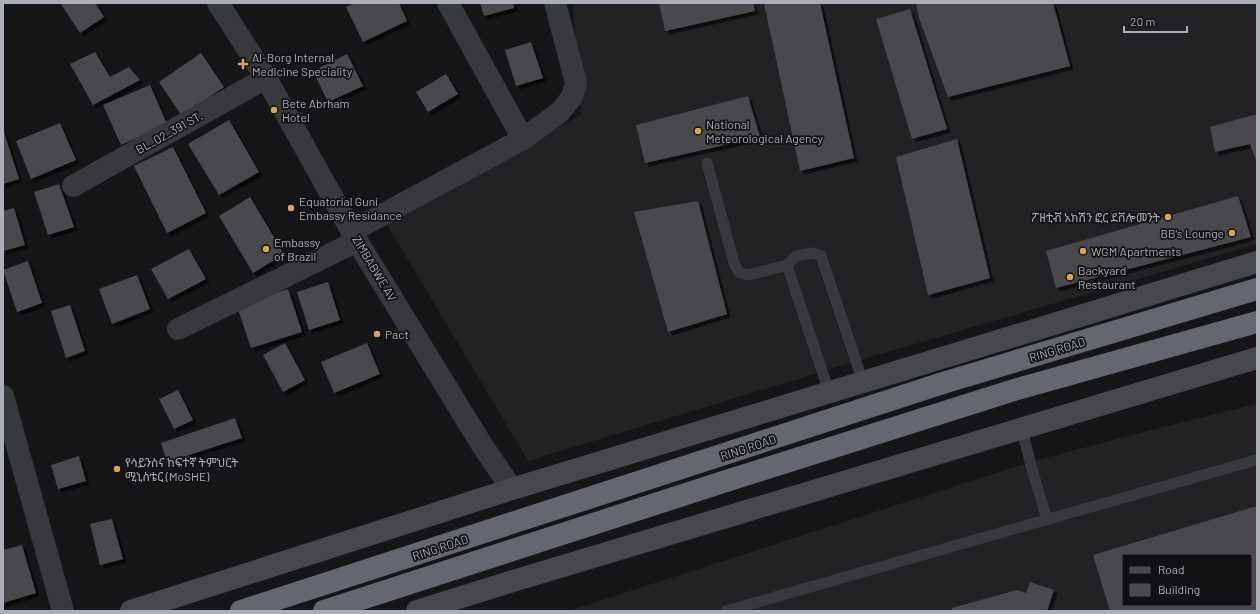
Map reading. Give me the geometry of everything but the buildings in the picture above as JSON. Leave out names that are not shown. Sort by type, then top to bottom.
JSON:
[{"type":"highway","name":"RING ROAD","points":[[241,611],[946,382],[1257,289]]},
{"type":"highway","name":"RING ROAD","points":[[324,611],[720,483],[1007,393],[1257,322]]},
{"type":"street","name":"ZIMBABWE AV","points":[[218,3],[266,78],[355,236],[482,445],[512,489]]},
{"type":"street","points":[[448,3],[522,139]]},
{"type":"street","points":[[178,329],[355,236],[522,139],[560,112],[572,97],[576,83],[555,3]]},
{"type":"street","name":"BL_02_391 ST.","points":[[73,186],[266,78]]},
{"type":"street","points":[[131,611],[512,489],[1257,262]]},
{"type":"street","points":[[417,611],[513,580],[1257,358]]},
{"type":"street","points":[[3,399],[63,611]]},
{"type":"lane","points":[[707,163],[735,266],[740,273],[750,275],[787,265],[796,256],[805,254],[813,253],[821,256],[863,382]]},
{"type":"lane","points":[[787,265],[829,392]]},
{"type":"lane","points":[[1022,429],[1047,520]]},
{"type":"lane","points":[[726,611],[1256,460]]},
{"type":"shaded area","points":[[581,3],[1257,3],[1257,244],[857,361],[528,461],[385,221],[581,115],[573,5]]},
{"type":"shaded area","points":[[1257,404],[1257,611],[568,611],[1030,462]]},
{"type":"place","name":"Al-Borg Internal Medicine Speciality","points":[[243,64]]},
{"type":"place","name":"Bete Abrham Hotel","points":[[274,110]]},
{"type":"place","name":"National Meteorological Agency","points":[[698,131]]},
{"type":"place","name":"Equatorial Guni Embassy Residance","points":[[291,208]]},
{"type":"place","name":"ፖዘቲቭ አክሽን ፎር ደቨሎመንት","points":[[1168,217]]},
{"type":"place","name":"BB's Lounge","points":[[1232,233]]},
{"type":"place","name":"Embassy of Brazil","points":[[266,249]]},
{"type":"place","name":"WGM Apartments","points":[[1083,251]]},
{"type":"place","name":"Backyard Restaurant","points":[[1070,277]]},
{"type":"place","name":"Pact","points":[[377,334]]},
{"type":"place","name":"የሳይንስና ከፍተኛ ትምህርት ሚኒስቴር (MoSHE)","points":[[117,469]]}]
